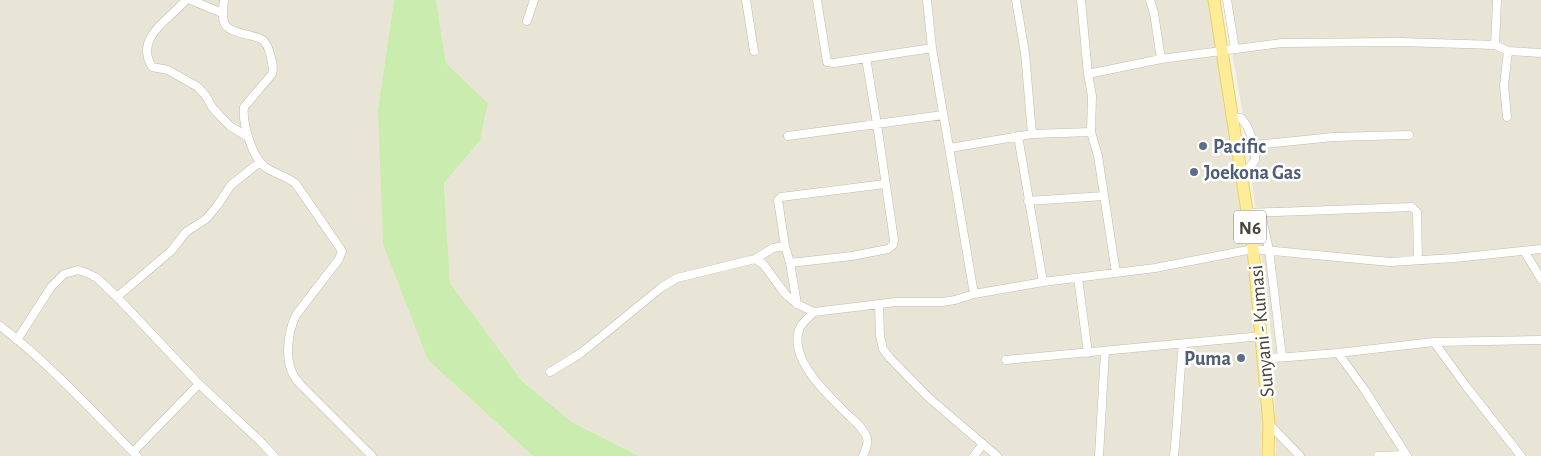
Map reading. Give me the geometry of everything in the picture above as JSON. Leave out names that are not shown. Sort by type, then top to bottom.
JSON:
[{"type":"main road","name":"Sunyani - Kumasi","points":[[1214,0],[1253,249],[1269,424],[1268,456]]},
{"type":"street","points":[[186,0],[150,38],[146,47],[147,58],[152,67],[168,70],[198,87],[225,121],[238,132],[248,137]]},
{"type":"street","points":[[191,0],[222,13]]},
{"type":"street","points":[[224,0],[222,13],[226,26],[231,30],[264,41],[273,63],[272,74],[244,107],[248,137],[256,157],[264,166],[296,184],[322,224],[341,248],[339,259],[296,314],[293,321],[288,352],[291,367],[294,376],[302,386],[372,456]]},
{"type":"street","points":[[527,21],[534,0]]},
{"type":"street","points":[[746,0],[754,51]]},
{"type":"street","points":[[817,0],[827,62],[834,63],[932,48]]},
{"type":"street","points":[[927,0],[932,48],[974,294]]},
{"type":"street","points":[[1016,0],[1025,53],[1032,134]]},
{"type":"street","points":[[1081,0],[1092,106],[1091,132],[1098,156],[1116,273]]},
{"type":"street","points":[[1150,0],[1154,13],[1161,59]]},
{"type":"street","points":[[1227,0],[1235,49]]},
{"type":"street","points":[[1495,45],[1497,0]]},
{"type":"street","points":[[1088,74],[1161,59],[1282,43],[1401,42],[1495,45],[1508,51],[1541,53]]},
{"type":"street","points":[[1507,117],[1504,85],[1508,51]]},
{"type":"street","points":[[790,263],[852,256],[888,249],[893,245],[894,240],[866,58]]},
{"type":"street","points":[[788,136],[943,116]]},
{"type":"street","points":[[1232,117],[1240,118],[1247,126],[1255,145],[1255,160],[1253,164],[1241,171]]},
{"type":"street","points":[[950,148],[1032,134],[1091,132]]},
{"type":"street","points":[[1255,145],[1333,137],[1409,135]]},
{"type":"street","points":[[1018,136],[1043,282]]},
{"type":"street","points":[[117,296],[171,252],[186,232],[206,219],[231,185],[260,162]]},
{"type":"street","points":[[797,304],[778,200],[781,197],[885,184]]},
{"type":"street","points":[[1028,201],[1104,196]]},
{"type":"street","points":[[1248,213],[1412,207],[1417,212],[1418,260]]},
{"type":"street","points":[[1261,213],[1269,250],[1282,357]]},
{"type":"street","points":[[550,372],[581,353],[662,287],[677,278],[755,258],[773,248],[785,246]]},
{"type":"street","points":[[755,258],[764,264],[786,295],[797,304],[814,312],[896,302],[942,302],[956,300],[974,294],[1043,282],[1174,265],[1253,249],[1390,262],[1456,258],[1541,249]]},
{"type":"street","points":[[1524,251],[1541,279]]},
{"type":"street","points":[[17,340],[51,287],[64,274],[78,270],[87,273],[97,278],[117,296],[198,384],[228,410],[274,456]]},
{"type":"street","points":[[1078,278],[1088,353]]},
{"type":"street","points":[[878,304],[880,336],[883,349],[890,358],[928,397],[997,456]]},
{"type":"street","points":[[814,312],[803,322],[799,330],[798,343],[802,359],[811,375],[860,427],[867,438],[867,444],[862,456]]},
{"type":"street","points":[[0,326],[55,374],[135,454],[198,384]]},
{"type":"street","points":[[1006,360],[1262,336]]},
{"type":"street","points":[[1263,358],[1338,353],[1434,342],[1541,340]]},
{"type":"street","points":[[1434,342],[1521,456]]},
{"type":"street","points":[[1174,456],[1179,401],[1179,375],[1183,344]]},
{"type":"street","points":[[1099,456],[1105,351]]},
{"type":"street","points":[[1338,353],[1364,389],[1407,456]]},
{"type":"street","points":[[1269,424],[1300,456]]},
{"type":"street","points":[[974,456],[983,444]]},
{"type":"street","points":[[1378,456],[1407,456]]},
{"type":"shaded area","points":[[0,0],[394,0],[378,109],[428,360],[533,456],[0,456]]},
{"type":"shaded area","points":[[436,0],[1210,0],[1247,244],[1264,399],[1261,456],[639,456],[572,422],[523,382],[450,283],[444,183],[480,141],[488,103],[446,63]]},
{"type":"shaded area","points":[[1223,0],[1541,0],[1541,456],[1275,456],[1272,340],[1246,133]]},
{"type":"green space","points":[[394,0],[436,0],[446,63],[488,103],[480,141],[444,183],[450,283],[523,382],[572,422],[639,456],[533,456],[428,360],[383,244],[378,109]]},
{"type":"place","name":"Pacific","points":[[1203,146]]},
{"type":"place","name":"Joekona Gas","points":[[1194,172]]},
{"type":"place","name":"Puma","points":[[1241,358]]}]
